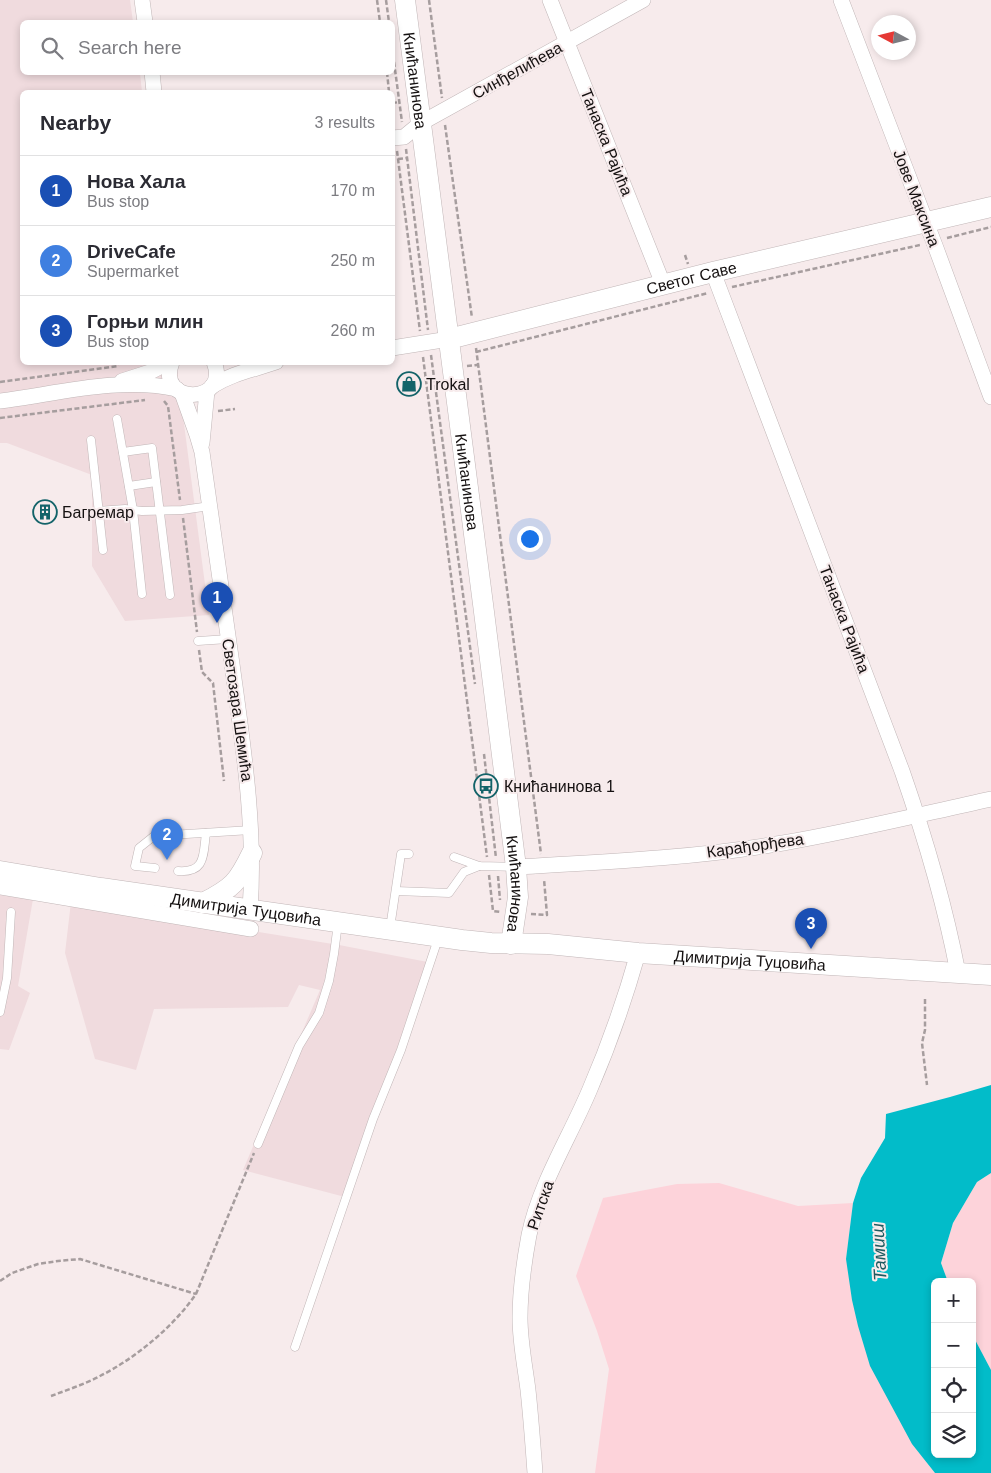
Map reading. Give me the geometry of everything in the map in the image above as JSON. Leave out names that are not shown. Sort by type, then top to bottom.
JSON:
[{"type":"main road","name":"Книћанинова","points":[[405,0],[449,339],[503,867],[518,897],[511,944],[491,943]]},
{"type":"main road","name":"Светог Саве","points":[[449,339],[663,284],[991,207]]},
{"type":"main road","points":[[203,903],[228,890],[236,881],[252,853]]},
{"type":"main road","name":"Димитрија Туцовића","points":[[0,871],[203,903],[250,919],[338,923],[438,938],[491,943]]},
{"type":"main road","name":"Димитрија Туцовића","points":[[511,944],[564,945],[638,953],[991,975]]},
{"type":"street","points":[[142,0],[145,20]]},
{"type":"street","name":"Танаска Рајића","points":[[550,0],[663,284]]},
{"type":"street","name":"Синђелићева","points":[[397,138],[643,0]]},
{"type":"street","name":"Јове Максина","points":[[841,0],[991,397]]},
{"type":"street","points":[[152,75],[154,90]]},
{"type":"street","name":"Танаска Рајића","points":[[713,272],[892,744],[917,816],[939,890],[958,973]]},
{"type":"street","name":"Светог Саве","points":[[395,348],[449,339]]},
{"type":"street","points":[[0,401],[113,384],[150,372],[164,365]]},
{"type":"street","name":"Светозара Шемића","points":[[170,365],[170,378],[180,391],[197,434],[202,452],[210,506],[245,754],[252,853],[250,919]]},
{"type":"street","name":"Светозара Шемића","points":[[202,452],[210,388],[216,374],[214,365]]},
{"type":"street","points":[[113,384],[154,393],[180,391],[188,396],[195,396],[239,372],[265,365]]},
{"type":"street","name":"Карађорђева","points":[[503,867],[625,860],[782,843],[991,799]]},
{"type":"street","points":[[0,887],[250,919]]},
{"type":"street","name":"Ритска","points":[[535,1473],[520,1319],[524,1272],[530,1235],[539,1202],[548,1179],[590,1089],[629,986],[638,953]]},
{"type":"lane","points":[[117,419],[133,510],[142,594]]},
{"type":"lane","points":[[91,440],[103,550]]},
{"type":"lane","points":[[123,452],[152,448],[170,594]]},
{"type":"lane","points":[[129,486],[156,482]]},
{"type":"lane","points":[[98,511],[182,510],[210,506]]},
{"type":"lane","points":[[198,641],[228,638]]},
{"type":"lane","points":[[155,868],[135,866],[139,848],[154,836],[251,830]]},
{"type":"lane","points":[[178,870],[192,871],[198,867],[203,858],[206,833]]},
{"type":"lane","points":[[390,931],[401,854],[409,854]]},
{"type":"lane","points":[[454,857],[479,866],[503,867]]},
{"type":"lane","points":[[396,891],[449,893],[464,872],[479,866]]},
{"type":"lane","points":[[0,1012],[7,978],[11,912]]},
{"type":"lane","points":[[258,1144],[298,1046],[319,1013],[329,981],[338,923]]},
{"type":"lane","points":[[295,1347],[373,1119],[401,1050],[438,938]]},
{"type":"path","points":[[377,0],[380,20]]},
{"type":"path","points":[[386,0],[389,20]]},
{"type":"path","points":[[429,0],[474,333],[547,915]]},
{"type":"path","points":[[387,75],[389,90]]},
{"type":"path","points":[[394,75],[394,90]]},
{"type":"path","points":[[395,102],[397,138],[425,344],[476,687]]},
{"type":"path","points":[[397,138],[425,344],[493,911],[502,912]]},
{"type":"path","points":[[0,382],[122,366]]},
{"type":"path","points":[[0,418],[154,393],[166,402],[182,510],[202,672],[213,683],[224,782]]},
{"type":"path","points":[[483,746],[503,867],[501,902]]},
{"type":"path","points":[[924,998],[922,1043],[927,1085]]},
{"type":"path","points":[[51,1396],[101,1376],[137,1353],[185,1310],[196,1294],[258,1144]]},
{"type":"path","points":[[0,1281],[12,1273],[38,1264],[80,1259],[196,1294]]},
{"type":"shaded area","points":[[0,0],[130,0],[133,20],[20,20],[20,75],[140,75],[142,90],[20,90],[20,365],[176,365],[209,615],[125,621],[92,566],[92,475],[7,443],[0,443]]},
{"type":"shaded area","points":[[0,895],[33,899],[18,986],[30,993],[9,1050],[0,1049]]},
{"type":"shaded area","points":[[71,902],[339,945],[433,963],[345,1197],[243,1170],[320,990],[299,985],[288,1007],[154,1009],[136,1070],[95,1059],[65,953]]},
{"type":"shaded area","points":[[991,1173],[991,1370],[976,1342],[976,1278],[947,1278],[941,1263],[953,1223],[977,1182]]},
{"type":"shaded area","points":[[719,1183],[798,1206],[853,1203],[846,1259],[927,1463],[935,1473],[595,1473],[609,1369],[576,1276],[603,1198],[677,1184]]},
{"type":"water","name":"Тамиш","points":[[991,1085],[991,1173],[977,1182],[953,1223],[941,1263],[947,1278],[931,1278],[931,1458],[976,1458],[976,1342],[991,1370],[991,1473],[935,1473],[912,1444],[870,1366],[852,1300],[846,1259],[853,1203],[861,1178],[885,1138],[886,1114]]},
{"type":"place","name":"Trokal","points":[[409,384]]},
{"type":"place","name":"Багремар","points":[[45,512]]},
{"type":"place","name":"Нова Хала","points":[[217,623]]},
{"type":"place","name":"Книћанинова 1","points":[[486,786]]},
{"type":"place","name":"DriveCafe","points":[[167,860]]},
{"type":"place","name":"Горњи млин","points":[[811,949]]}]
